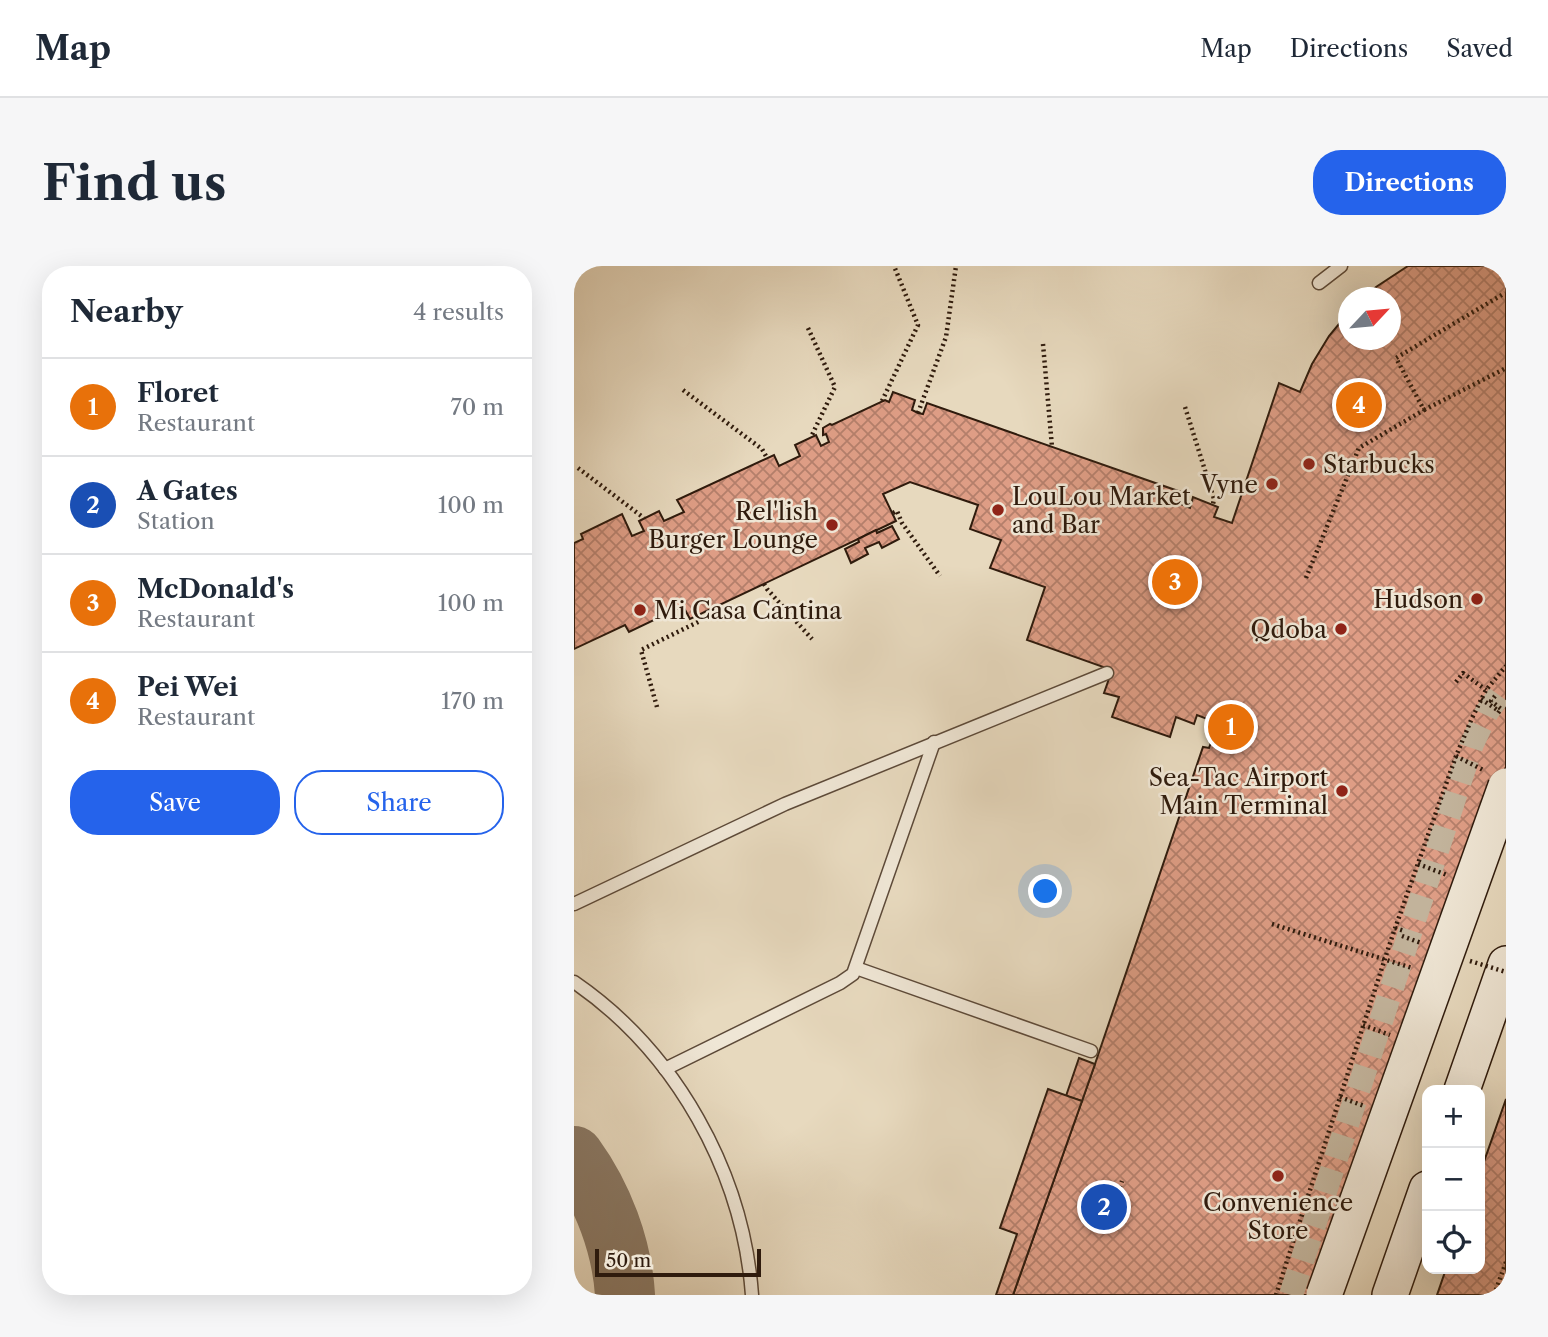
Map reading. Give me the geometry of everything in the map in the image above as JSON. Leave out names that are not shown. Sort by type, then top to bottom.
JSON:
[{"type":"main road","points":[[1324,1295],[1437,976],[1498,780]]},
{"type":"main road","points":[[1464,1085],[1506,964]]},
{"type":"main road","points":[[1390,1295],[1422,1203]]},
{"type":"lane","points":[[1319,283],[1341,266]]},
{"type":"lane","points":[[574,904],[785,804],[1107,673]]},
{"type":"lane","points":[[665,1069],[853,974],[934,742]]},
{"type":"lane","points":[[856,968],[1091,1051]]},
{"type":"lane","points":[[574,982],[624,1023],[665,1069],[694,1112],[724,1171],[737,1208],[750,1268],[752,1295]]},
{"type":"path","points":[[881,401],[918,325],[894,266]]},
{"type":"path","points":[[918,413],[946,337],[956,266]]},
{"type":"path","points":[[1424,410],[1396,358],[1505,293]]},
{"type":"path","points":[[808,328],[835,387],[811,437]]},
{"type":"path","points":[[1043,344],[1052,447]]},
{"type":"path","points":[[1306,579],[1359,448],[1424,410],[1506,368]]},
{"type":"path","points":[[683,390],[762,449],[767,458]]},
{"type":"path","points":[[1185,407],[1214,499],[1213,505]]},
{"type":"path","points":[[578,468],[644,518]]},
{"type":"path","points":[[893,513],[897,511],[902,523],[940,576]]},
{"type":"path","points":[[764,584],[812,639]]},
{"type":"path","points":[[657,707],[641,650],[700,621],[697,616]]},
{"type":"path","points":[[1276,1295],[1395,928],[1456,757],[1481,699],[1506,666]]},
{"type":"path","points":[[1456,682],[1463,673],[1486,690]]},
{"type":"path","points":[[1495,696],[1491,701],[1501,711]]},
{"type":"path","points":[[1481,699],[1501,711]]},
{"type":"path","points":[[1456,757],[1498,780]]},
{"type":"path","points":[[1418,864],[1452,876]]},
{"type":"path","points":[[1272,924],[1437,976]]},
{"type":"path","points":[[1395,928],[1404,931]]},
{"type":"path","points":[[1114,1203],[1122,1181]]},
{"type":"path","points":[[1494,1295],[1506,1262]]},
{"type":"building","name":"Sea-Tac Airport Main Terminal","points":[[1408,266],[1506,266],[1506,767],[1317,1295],[1013,1295],[1203,747],[1209,748],[1218,723],[1197,715],[1194,724],[1176,717],[1170,737],[1112,717],[1119,697],[1104,693],[1112,670],[1027,640],[1045,587],[990,568],[1001,540],[970,529],[978,505],[910,482],[883,494],[896,521],[690,619],[683,606],[629,632],[625,625],[574,649],[574,543],[583,539],[581,534],[622,514],[632,536],[644,531],[639,521],[659,511],[664,521],[684,512],[677,500],[774,455],[779,466],[800,456],[795,445],[816,435],[821,446],[829,442],[826,434],[823,435],[823,428],[885,400],[889,402],[893,392],[915,400],[912,410],[918,413],[923,414],[927,403],[1181,492],[1178,503],[1190,508],[1193,497],[1218,507],[1214,517],[1232,523],[1279,383],[1300,392],[1312,364],[1338,325],[1338,350],[1401,350],[1401,287],[1376,287]]},
{"type":"building","points":[[892,526],[899,539],[882,548],[879,542],[865,548],[868,554],[851,563],[845,549],[876,530],[877,533]]},
{"type":"building","points":[[1079,1058],[1095,1064],[1082,1101],[1066,1096]]},
{"type":"building","points":[[1048,1089],[1082,1101],[1013,1295],[996,1295],[1017,1234],[1000,1228]]},
{"type":"building","points":[[1506,1099],[1506,1295],[1437,1295],[1444,1274],[1485,1274],[1485,1159]]},
{"type":"taxiway","points":[[574,1156],[594,1188],[609,1222],[620,1258],[625,1295]]},
{"type":"tunnel","points":[[1291,1295],[1472,744],[1487,712],[1506,686]]},
{"type":"place","name":"Pei Wei","points":[[1359,405]]},
{"type":"place","name":"Starbucks","points":[[1309,464]]},
{"type":"place","name":"Vyne","points":[[1272,484]]},
{"type":"place","name":"LouLou Market and Bar","points":[[998,510]]},
{"type":"place","name":"Rel'lish Burger Lounge","points":[[832,525]]},
{"type":"place","name":"McDonald's","points":[[1175,582]]},
{"type":"place","name":"Hudson","points":[[1477,599]]},
{"type":"place","name":"Mi Casa Cantina","points":[[640,610]]},
{"type":"place","name":"Qdoba","points":[[1341,629]]},
{"type":"place","name":"Floret","points":[[1231,727]]},
{"type":"place","name":"Sea-Tac Airport Main Terminal","points":[[1342,791]]},
{"type":"place","name":"Convenience Store","points":[[1278,1176]]},
{"type":"place","name":"A Gates","points":[[1104,1207]]}]
